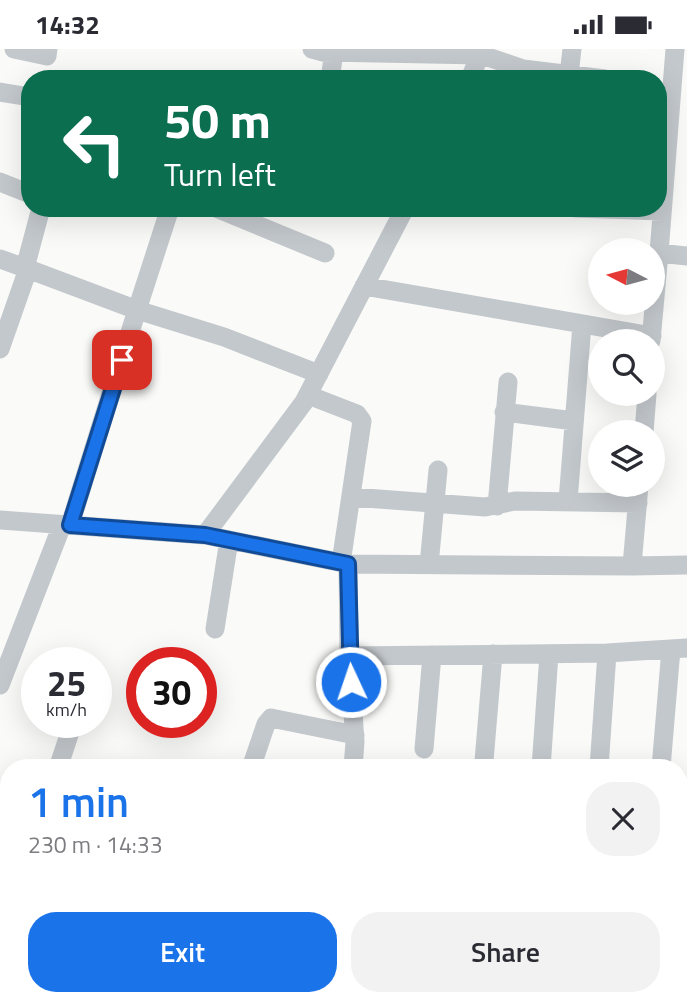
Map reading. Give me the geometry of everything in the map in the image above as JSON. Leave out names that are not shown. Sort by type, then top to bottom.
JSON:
[{"type":"street","points":[[14,49],[47,56],[48,49]]},
{"type":"street","points":[[312,49],[334,52],[482,52],[531,70]]},
{"type":"street","points":[[570,70],[572,49]]},
{"type":"street","points":[[667,78],[675,49]]},
{"type":"street","points":[[331,70],[334,52]]},
{"type":"street","points":[[474,70],[482,52]]},
{"type":"street","points":[[0,92],[21,96]]},
{"type":"street","points":[[0,182],[21,190]]},
{"type":"street","points":[[0,349],[26,269],[39,217]]},
{"type":"street","points":[[0,685],[66,525],[167,217]]},
{"type":"street","points":[[238,217],[325,253]]},
{"type":"street","points":[[205,535],[308,395],[400,217]]},
{"type":"street","points":[[660,238],[662,217]]},
{"type":"street","points":[[665,254],[687,256]]},
{"type":"street","points":[[0,259],[137,310],[224,337],[318,374]]},
{"type":"street","points":[[364,286],[607,329]]},
{"type":"street","points":[[568,501],[582,324]]},
{"type":"street","points":[[497,506],[508,382]]},
{"type":"street","points":[[308,395],[357,414],[362,421],[345,564],[355,735],[354,759]]},
{"type":"street","points":[[504,412],[575,421]]},
{"type":"street","points":[[429,565],[438,470]]},
{"type":"street","points":[[352,497],[497,506],[515,501],[568,501],[608,497]]},
{"type":"street","points":[[632,566],[638,497]]},
{"type":"street","points":[[0,520],[205,535],[345,564],[687,565]]},
{"type":"street","points":[[215,629],[229,540]]},
{"type":"street","points":[[349,656],[607,653],[679,649],[662,759]]},
{"type":"street","points":[[599,759],[607,653]]},
{"type":"street","points":[[542,759],[549,654]]},
{"type":"street","points":[[424,749],[432,655]]},
{"type":"street","points":[[484,759],[493,655]]},
{"type":"street","points":[[254,759],[266,723],[271,717],[355,735]]},
{"type":"street","points":[[61,759],[69,738]]},
{"type":"route","points":[[122,360],[70,525],[205,535],[348,564],[351,682]]}]
